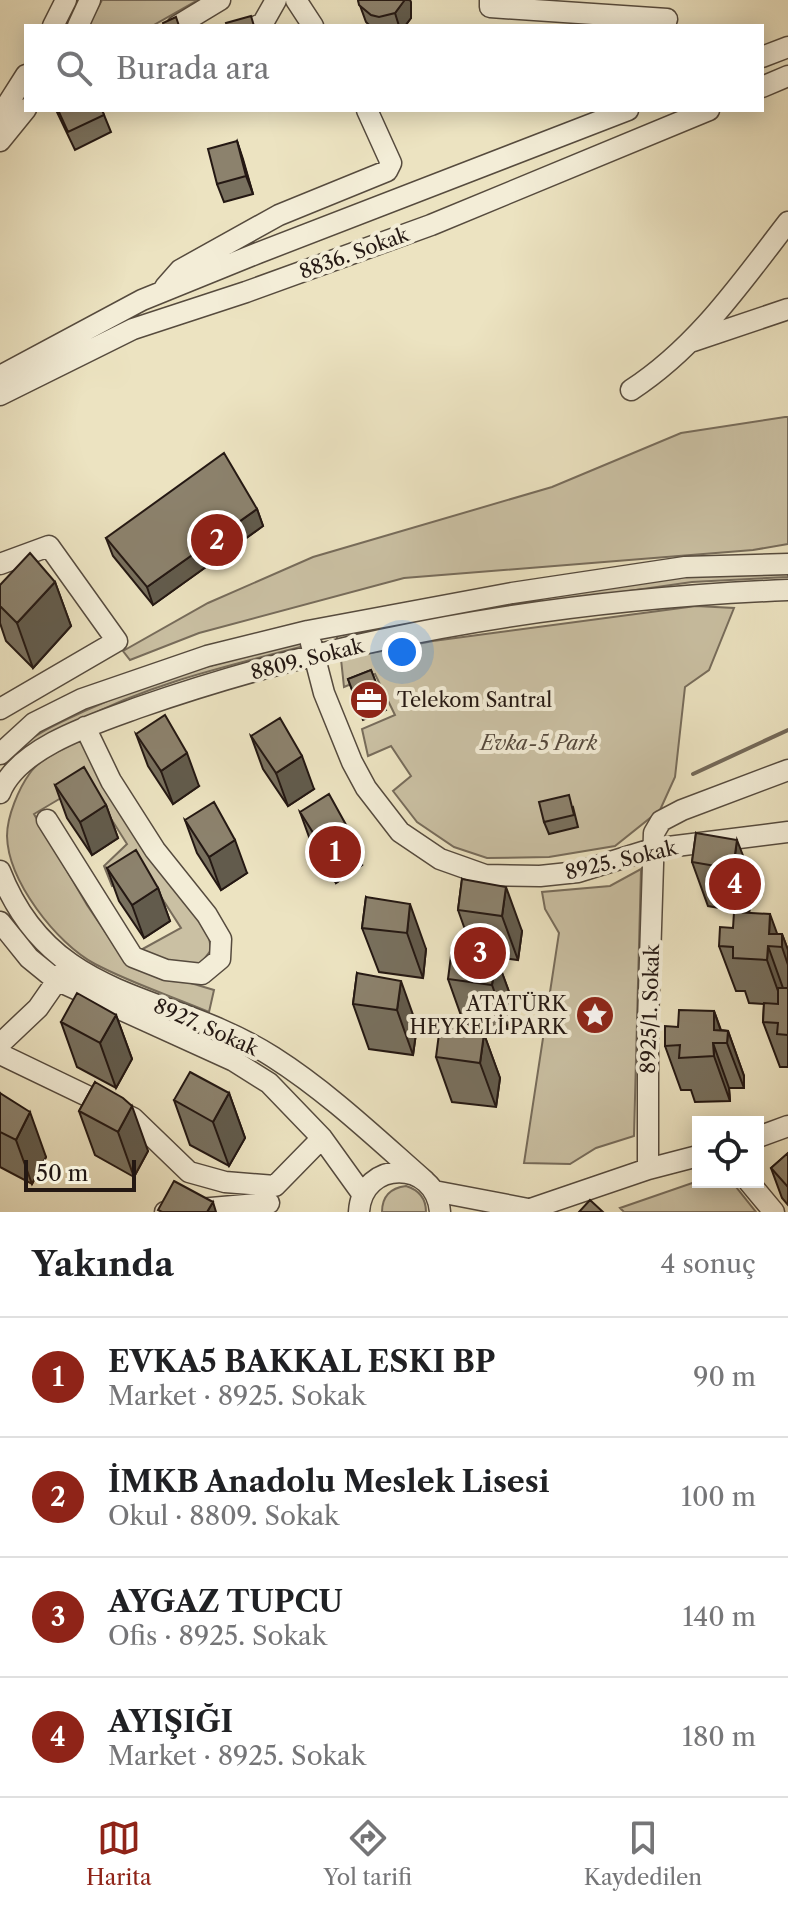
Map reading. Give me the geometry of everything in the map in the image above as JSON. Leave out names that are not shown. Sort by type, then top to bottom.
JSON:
[{"type":"street","points":[[54,24],[66,0]]},
{"type":"street","points":[[79,24],[90,0]]},
{"type":"street","points":[[180,24],[220,0]]},
{"type":"street","points":[[261,24],[276,0]]},
{"type":"street","points":[[296,0],[312,24]]},
{"type":"street","points":[[490,0],[490,7],[666,15]]},
{"type":"street","points":[[764,56],[788,47]]},
{"type":"street","points":[[764,86],[788,76]]},
{"type":"street","points":[[0,116],[24,78]]},
{"type":"street","points":[[0,141],[24,111]]},
{"type":"street","points":[[160,293],[180,270],[279,215],[387,171],[391,163],[368,112]]},
{"type":"street","points":[[0,376],[160,293],[621,112]]},
{"type":"street","name":"8836. Sokak","points":[[0,395],[133,329],[431,225],[704,112]]},
{"type":"street","points":[[631,390],[658,372],[711,322],[788,222]]},
{"type":"street","points":[[688,343],[788,309]]},
{"type":"street","points":[[0,564],[49,546],[117,641],[0,709]]},
{"type":"street","name":"8809. Sokak","points":[[0,754],[34,723],[82,699],[207,656],[308,631],[512,593],[685,567],[788,564]]},
{"type":"street","name":"8809. Sokak","points":[[0,793],[6,778],[52,742],[85,727],[184,692],[315,655],[526,615],[697,594],[788,590]]},
{"type":"street","name":"8925. Sokak","points":[[308,631],[324,693],[366,788],[400,832],[440,859],[485,875],[540,876],[578,872],[652,849],[788,832]]},
{"type":"street","points":[[47,820],[133,957],[166,970],[202,974],[220,959],[221,939],[155,850],[111,781],[85,727]]},
{"type":"street","points":[[652,849],[654,833],[661,821],[788,770]]},
{"type":"street","name":"8925/1. Sokak","points":[[648,1169],[652,849]]},
{"type":"street","name":"8927. Sokak","points":[[0,871],[7,890],[26,921],[63,972],[102,983],[211,1025],[272,1056],[327,1096],[430,1186]]},
{"type":"street","name":"8927. Sokak","points":[[0,922],[29,958],[63,972],[234,1061],[269,1083],[322,1138],[361,1204]]},
{"type":"street","points":[[0,1044],[38,1008],[63,972]]},
{"type":"street","points":[[0,1054],[133,1118],[189,1172],[272,1200]]},
{"type":"street","points":[[764,1135],[788,1126]]},
{"type":"street","points":[[165,1212],[272,1200],[322,1138]]},
{"type":"street","points":[[361,1204],[374,1180],[401,1172],[414,1174],[430,1186],[525,1211],[648,1169],[692,1158]]},
{"type":"street","points":[[430,1186],[440,1212]]},
{"type":"street","points":[[754,1188],[774,1212]]},
{"type":"green space","points":[[102,0],[198,0],[156,24],[89,24]]},
{"type":"green space","points":[[788,417],[788,544],[753,550],[404,578],[199,633],[130,660],[123,651],[208,603],[313,557],[552,487],[681,433]]},
{"type":"green space","points":[[788,572],[788,577],[692,582],[447,617],[338,641],[336,634],[458,609],[696,575]]},
{"type":"green space","name":"Evka-5 Park","points":[[696,606],[734,608],[709,670],[685,687],[675,777],[660,810],[615,846],[549,857],[487,858],[454,847],[417,822],[393,791],[411,776],[391,746],[368,756],[362,729],[395,715],[375,674],[344,687],[341,659],[433,641]]},
{"type":"green space","points":[[302,641],[304,646],[190,677],[135,696],[73,724],[19,759],[13,758],[14,752],[40,733],[115,698],[194,670]]},
{"type":"green space","points":[[81,739],[209,937],[211,950],[201,963],[175,966],[139,951],[181,928],[147,875],[112,886],[104,866],[127,844],[88,782],[34,814],[87,905],[127,964],[214,990],[209,1012],[123,977],[80,954],[50,926],[25,891],[16,872],[9,854],[7,836],[11,811],[18,794],[40,763]]},
{"type":"green space","points":[[641,869],[634,1136],[596,1148],[570,1164],[524,1163],[559,933],[545,909],[542,892],[610,886]]},
{"type":"green space","points":[[692,1183],[692,1188],[737,1188],[756,1212],[624,1212],[620,1208]]},
{"type":"green space","points":[[406,1186],[421,1195],[426,1212],[382,1212],[388,1194]]},
{"type":"building","points":[[358,0],[404,1],[395,13],[379,17],[371,15],[359,5]]},
{"type":"building","points":[[251,16],[253,24],[226,24]]},
{"type":"building","points":[[176,17],[178,24],[163,24]]},
{"type":"building","points":[[59,112],[103,112],[104,115],[68,132]]},
{"type":"building","points":[[237,141],[246,176],[217,184],[208,149]]},
{"type":"building","points":[[224,453],[257,509],[147,587],[106,538]]},
{"type":"building","points":[[30,553],[55,582],[17,623],[0,606],[0,585]]},
{"type":"building","points":[[371,670],[382,698],[359,708],[348,679]]},
{"type":"building","points":[[165,715],[187,753],[161,771],[136,734]]},
{"type":"building","points":[[280,718],[302,756],[276,773],[251,736]]},
{"type":"building","points":[[84,767],[106,805],[80,822],[55,785]]},
{"type":"building","points":[[329,794],[350,832],[324,850],[300,812]]},
{"type":"building","points":[[569,795],[574,815],[544,822],[539,802]]},
{"type":"building","points":[[214,802],[235,840],[209,857],[185,820]]},
{"type":"building","points":[[696,833],[737,840],[733,869],[692,862]]},
{"type":"building","points":[[136,850],[158,888],[132,905],[107,868]]},
{"type":"building","points":[[462,879],[506,887],[502,916],[458,910]]},
{"type":"building","points":[[366,897],[410,904],[407,933],[362,928]]},
{"type":"building","points":[[734,912],[770,914],[769,934],[782,934],[782,947],[768,946],[767,960],[733,958],[733,947],[719,946],[720,927],[733,928]]},
{"type":"building","points":[[452,948],[496,956],[492,985],[448,979]]},
{"type":"building","points":[[357,973],[401,981],[397,1010],[353,1004]]},
{"type":"building","points":[[778,988],[788,988],[788,1035],[777,1034],[778,1023],[763,1022],[764,1003],[778,1004]]},
{"type":"building","points":[[77,993],[116,1015],[100,1043],[61,1022]]},
{"type":"building","points":[[679,1010],[714,1011],[714,1030],[728,1031],[727,1043],[713,1043],[714,1056],[679,1058],[680,1045],[665,1046],[665,1026],[678,1027]]},
{"type":"building","points":[[440,1026],[484,1034],[480,1063],[436,1057]]},
{"type":"building","points":[[190,1072],[229,1093],[213,1122],[174,1100]]},
{"type":"building","points":[[95,1082],[132,1106],[118,1132],[79,1111]]},
{"type":"building","points":[[0,1093],[30,1112],[16,1140],[0,1132]]},
{"type":"building","points":[[788,1153],[788,1187],[771,1168]]},
{"type":"building","points":[[174,1181],[213,1202],[207,1212],[158,1210]]},
{"type":"building","points":[[590,1200],[603,1212],[579,1212]]},
{"type":"waterway","points":[[693,774],[788,730]]},
{"type":"place","name":"İMKB Anadolu Meslek Lisesi","points":[[217,540]]},
{"type":"place","name":"Telekom Santral","points":[[369,700]]},
{"type":"place","name":"EVKA5 BAKKAL ESKI BP","points":[[335,852]]},
{"type":"place","name":"AYIŞIĞI","points":[[735,884]]},
{"type":"place","name":"AYGAZ TUPCU","points":[[480,953]]},
{"type":"place","name":"ATATÜRK HEYKELİ PARK","points":[[595,1015]]}]
